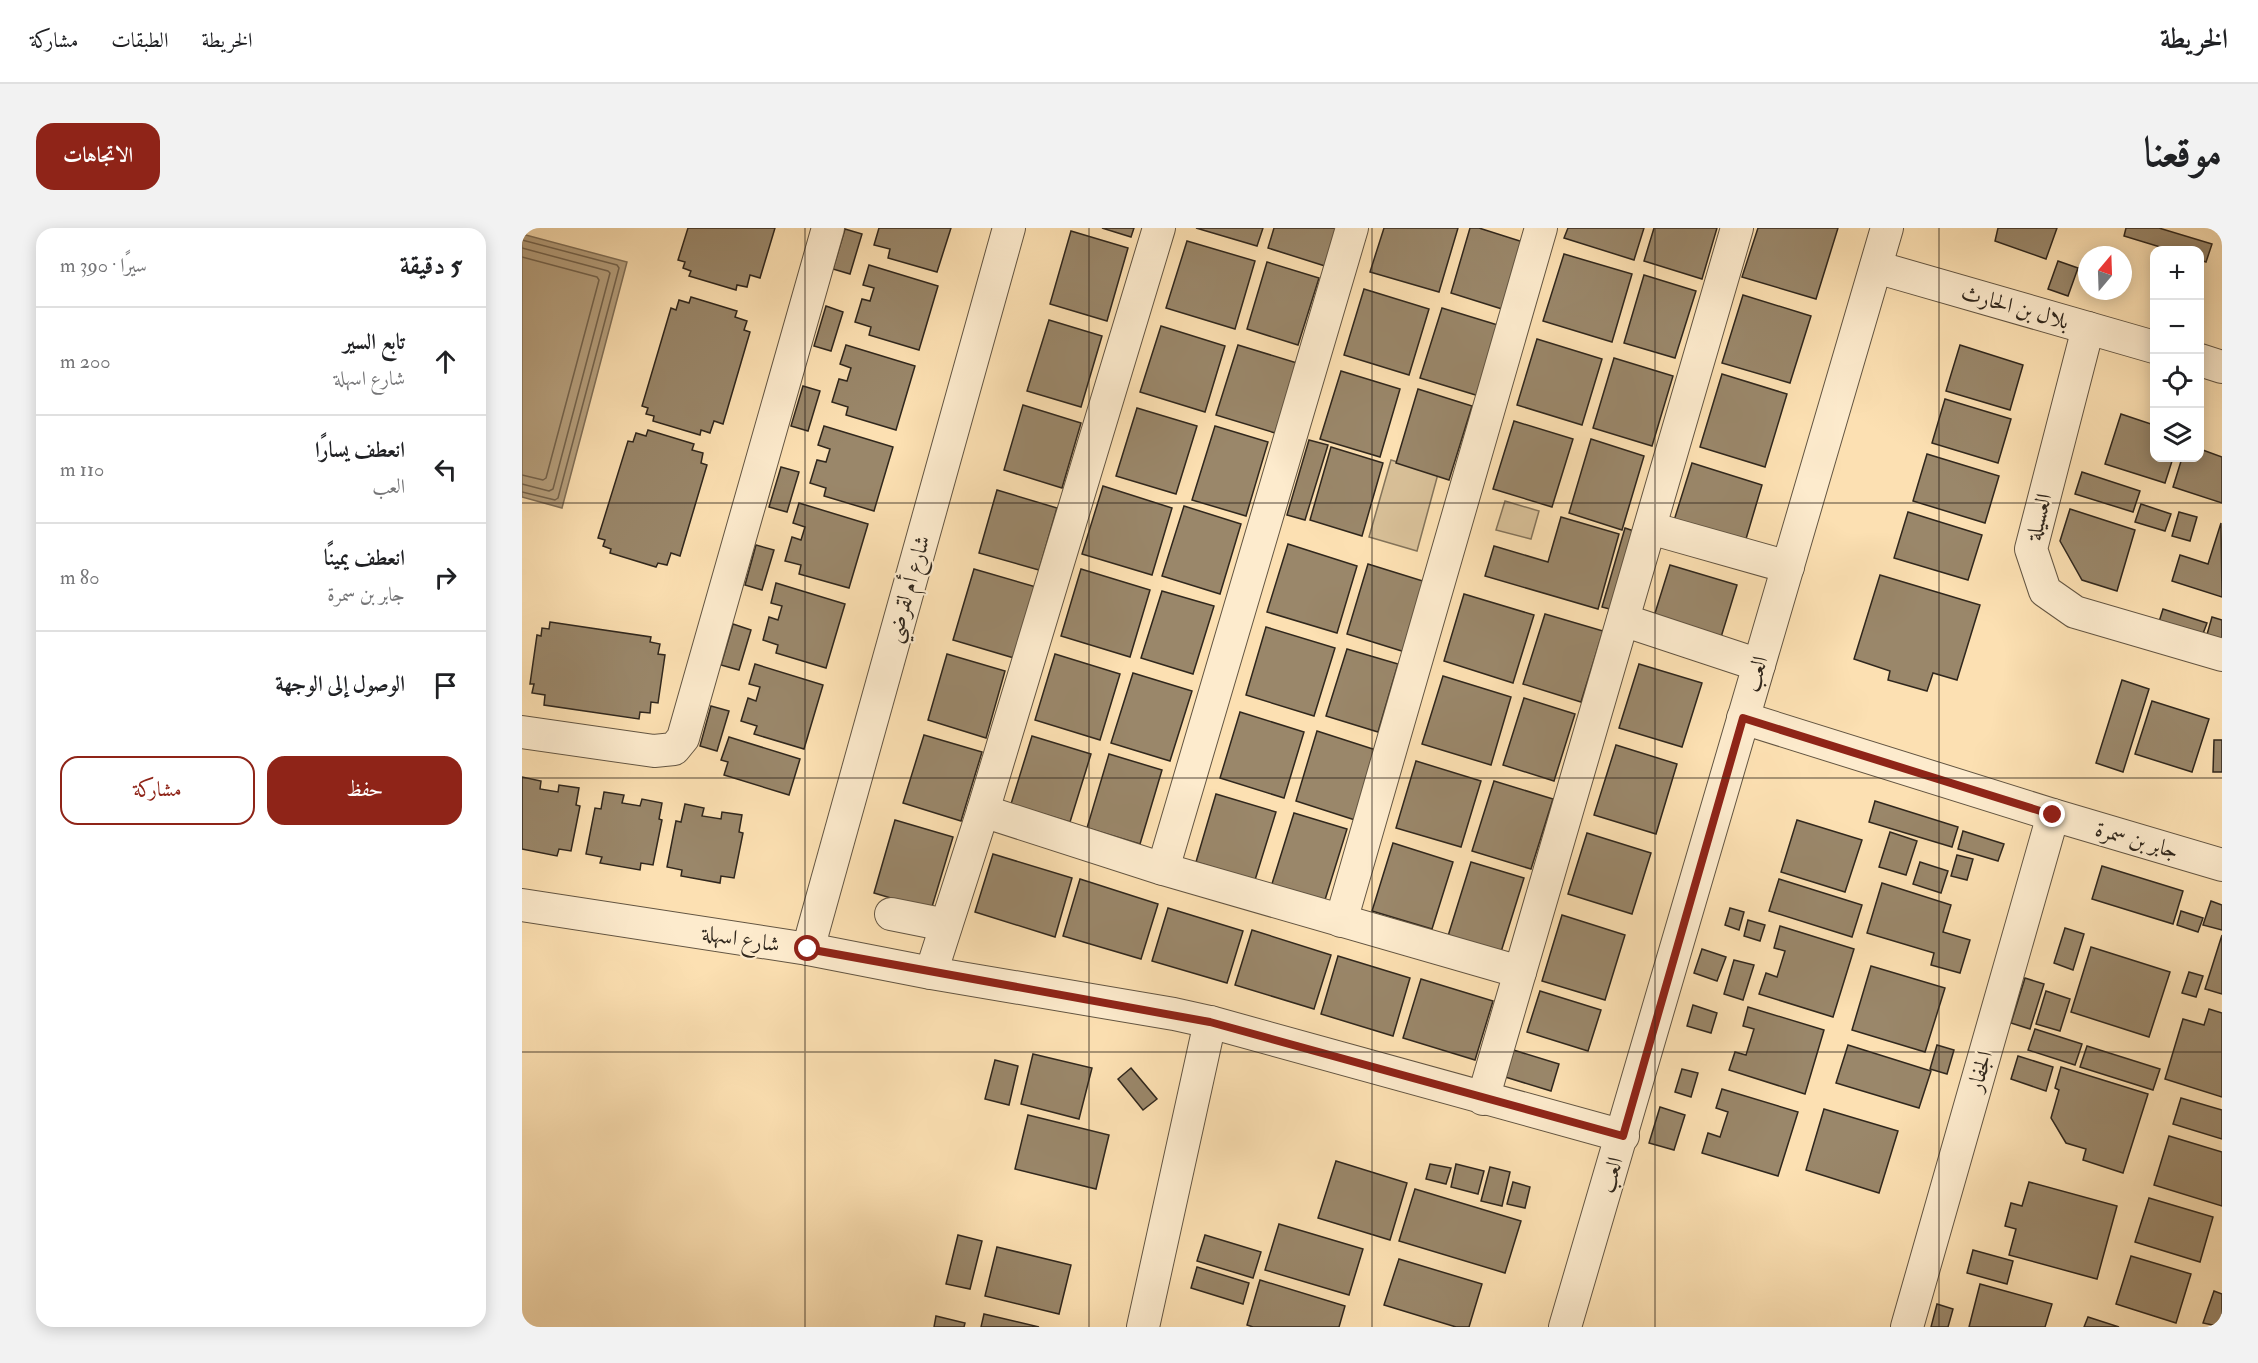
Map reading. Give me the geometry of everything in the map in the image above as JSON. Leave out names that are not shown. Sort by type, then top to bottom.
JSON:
[{"type":"street","points":[[522,732],[654,751],[674,749],[683,738],[828,228]]},
{"type":"street","name":"شارع أم لقرضي","points":[[808,949],[1009,228]]},
{"type":"street","points":[[931,972],[1159,228]]},
{"type":"street","points":[[1163,869],[1352,228]]},
{"type":"street","points":[[1341,921],[1541,228]]},
{"type":"street","points":[[1483,1099],[1737,228]]},
{"type":"street","name":"العب","points":[[1565,1327],[1623,1136],[1887,228]]},
{"type":"street","name":"بلال بن الحارث","points":[[1876,267],[2150,346]]},
{"type":"street","name":"العسيلة","points":[[2088,328],[2031,549],[2045,591],[2075,612],[2222,655]]},
{"type":"street","points":[[2204,362],[2222,367]]},
{"type":"street","points":[[1650,528],[1788,567]]},
{"type":"street","points":[[1623,620],[1759,665]]},
{"type":"street","name":"جابر بن سمرة","points":[[1743,718],[2222,865]]},
{"type":"street","points":[[982,811],[1163,869],[1520,972]]},
{"type":"street","name":"الجفار","points":[[1907,1327],[2053,815]]},
{"type":"street","name":"شارع اسهلة","points":[[522,905],[808,949],[1210,1022],[1623,1136]]},
{"type":"street","points":[[891,914],[946,925]]},
{"type":"street","points":[[1143,1327],[1210,1022]]},
{"type":"shaded area","points":[[1391,460],[1438,474],[1417,551],[1369,537]]},
{"type":"shaded area","points":[[1505,501],[1539,511],[1531,539],[1496,530]]},
{"type":"water","points":[[522,234],[627,262],[562,508],[522,497]]},
{"type":"building","points":[[688,228],[775,228],[760,278],[750,275],[747,287],[737,285],[736,290],[689,276],[691,271],[683,268],[685,262],[678,260]]},
{"type":"building","points":[[879,228],[951,228],[937,272],[888,258],[890,249],[874,245]]},
{"type":"building","points":[[1102,228],[1134,228],[1131,237]]},
{"type":"building","points":[[1196,228],[1263,228],[1257,246]]},
{"type":"building","points":[[1274,228],[1337,228],[1325,266],[1268,248]]},
{"type":"building","points":[[1384,228],[1458,228],[1439,292],[1370,272]]},
{"type":"building","points":[[1470,228],[1479,228],[1523,242],[1502,309],[1451,293]]},
{"type":"building","points":[[1568,228],[1644,228],[1634,260],[1564,238]]},
{"type":"building","points":[[1654,228],[1717,228],[1702,279],[1644,261]]},
{"type":"building","points":[[1758,228],[1838,228],[1816,299],[1742,277]]},
{"type":"building","points":[[1998,228],[2057,228],[2046,259],[1995,241]]},
{"type":"building","points":[[2126,228],[2159,228],[2212,244],[2206,262],[2204,261],[2204,246],[2157,246],[2124,236]]},
{"type":"building","points":[[845,229],[862,234],[850,274],[833,269]]},
{"type":"building","points":[[1071,231],[1128,248],[1107,321],[1050,304]]},
{"type":"building","points":[[1187,241],[1255,261],[1235,329],[1166,308]]},
{"type":"building","points":[[1564,254],[1632,274],[1612,342],[1543,321]]},
{"type":"building","points":[[2058,261],[2078,268],[2068,296],[2048,289]]},
{"type":"building","points":[[1267,262],[1319,278],[1298,345],[1247,329]]},
{"type":"building","points":[[869,265],[938,286],[919,350],[869,335],[871,327],[855,322],[862,299],[870,301],[874,288],[863,285]]},
{"type":"building","points":[[1644,275],[1696,291],[1675,358],[1624,343]]},
{"type":"building","points":[[1364,289],[1429,309],[1409,375],[1344,355]]},
{"type":"building","points":[[1743,295],[1811,316],[1790,383],[1722,363]]},
{"type":"building","points":[[691,297],[737,311],[735,317],[747,321],[744,330],[750,332],[723,424],[714,421],[710,433],[701,430],[700,435],[653,421],[654,416],[646,414],[648,408],[642,406],[671,308],[676,310],[679,300],[689,303]]},
{"type":"building","points":[[826,306],[843,312],[831,351],[814,346]]},
{"type":"building","points":[[1442,308],[1501,326],[1479,396],[1420,378]]},
{"type":"building","points":[[1049,320],[1102,336],[1081,407],[1027,391]]},
{"type":"building","points":[[1161,326],[1225,346],[1205,412],[1140,392]]},
{"type":"building","points":[[1537,339],[1602,359],[1582,425],[1517,405]]},
{"type":"building","points":[[846,345],[915,366],[896,430],[846,415],[848,407],[832,402],[839,379],[847,381],[851,368],[840,364]]},
{"type":"building","points":[[1238,345],[1297,363],[1275,433],[1216,415]]},
{"type":"building","points":[[1960,345],[2023,365],[2010,410],[1946,391]]},
{"type":"building","points":[[1614,358],[1673,376],[1652,446],[1593,428]]},
{"type":"building","points":[[1341,371],[1400,389],[1380,457],[1320,439]]},
{"type":"building","points":[[1722,374],[1787,394],[1765,467],[1700,447]]},
{"type":"building","points":[[803,386],[820,391],[808,431],[791,426]]},
{"type":"building","points":[[1418,389],[1472,406],[1449,480],[1396,463]]},
{"type":"building","points":[[1945,399],[2011,419],[1998,463],[1932,443]]},
{"type":"building","points":[[1023,405],[1081,423],[1062,488],[1004,470]]},
{"type":"building","points":[[1137,408],[1197,426],[1176,494],[1116,476]]},
{"type":"building","points":[[2121,414],[2150,424],[2150,462],[2172,462],[2165,483],[2105,464]]},
{"type":"building","points":[[1514,421],[1573,439],[1552,507],[1493,489]]},
{"type":"building","points":[[824,426],[893,447],[874,511],[824,496],[826,488],[810,483],[817,460],[826,462],[830,449],[818,445]]},
{"type":"building","points":[[1215,426],[1268,442],[1246,516],[1192,500]]},
{"type":"building","points":[[648,430],[694,444],[692,450],[703,453],[701,463],[707,465],[680,556],[671,553],[667,565],[658,563],[656,567],[610,553],[611,549],[603,546],[605,540],[598,538],[628,441],[633,442],[636,433],[646,436]]},
{"type":"building","points":[[1591,439],[1644,456],[1622,530],[1569,513]]},
{"type":"building","points":[[1309,440],[1328,445],[1305,520],[1287,515]]},
{"type":"building","points":[[1331,447],[1383,463],[1362,536],[1310,520]]},
{"type":"building","points":[[2204,450],[2222,457],[2222,503],[2173,487],[2181,462],[2204,462]]},
{"type":"building","points":[[1927,454],[1999,476],[1985,523],[1913,501]]},
{"type":"building","points":[[1692,463],[1762,485],[1743,549],[1672,527]]},
{"type":"building","points":[[781,467],[799,472],[787,512],[769,507]]},
{"type":"building","points":[[2082,472],[2140,491],[2133,512],[2075,494]]},
{"type":"building","points":[[1103,486],[1172,508],[1152,575],[1082,554]]},
{"type":"building","points":[[997,490],[1057,508],[1039,570],[979,553]]},
{"type":"building","points":[[799,503],[868,524],[849,588],[799,574],[801,565],[785,561],[792,537],[801,540],[805,527],[793,523]]},
{"type":"building","points":[[2141,504],[2171,514],[2165,531],[2135,522]]},
{"type":"building","points":[[1184,506],[1241,524],[1220,594],[1162,576]]},
{"type":"building","points":[[2070,509],[2135,530],[2117,591],[2082,580],[2060,541]]},
{"type":"building","points":[[1908,512],[1982,535],[1968,580],[1894,558]]},
{"type":"building","points":[[2179,512],[2197,517],[2190,541],[2172,536]]},
{"type":"building","points":[[1561,517],[1619,534],[1598,609],[1485,576],[1494,546],[1548,562]]},
{"type":"building","points":[[2221,523],[2222,597],[2172,581],[2180,555],[2208,564]]},
{"type":"building","points":[[1625,528],[1640,533],[1617,611],[1602,607]]},
{"type":"building","points":[[1288,544],[1357,566],[1337,633],[1267,612]]},
{"type":"building","points":[[756,545],[774,550],[762,590],[745,585]]},
{"type":"building","points":[[1368,564],[1426,582],[1405,652],[1347,634]]},
{"type":"building","points":[[1670,565],[1737,585],[1718,647],[1651,626]]},
{"type":"building","points":[[974,569],[1036,587],[1014,658],[953,640]]},
{"type":"building","points":[[1081,569],[1150,590],[1130,657],[1061,636]]},
{"type":"building","points":[[1880,575],[1980,605],[1957,680],[1933,673],[1927,691],[1888,680],[1890,671],[1854,659]]},
{"type":"building","points":[[776,583],[845,604],[826,668],[776,653],[778,645],[763,640],[769,617],[778,620],[782,606],[771,603]]},
{"type":"building","points":[[1162,591],[1214,606],[1193,674],[1141,658]]},
{"type":"building","points":[[1464,594],[1534,615],[1513,683],[1444,661]]},
{"type":"building","points":[[2163,609],[2207,623],[2201,639],[2158,625]]},
{"type":"building","points":[[1545,614],[1603,631],[1581,702],[1523,684]]},
{"type":"building","points":[[2212,617],[2222,620],[2222,644],[2206,638]]},
{"type":"building","points":[[550,622],[651,637],[650,642],[660,644],[658,654],[665,655],[658,703],[651,702],[650,713],[640,712],[639,719],[544,705],[545,695],[532,693],[534,684],[530,684],[537,635],[541,636],[542,628],[549,629]]},
{"type":"building","points":[[733,624],[751,630],[739,670],[721,665]]},
{"type":"building","points":[[1266,627],[1335,648],[1314,716],[1246,695]]},
{"type":"building","points":[[1347,649],[1398,664],[1378,732],[1326,716]]},
{"type":"building","points":[[947,654],[1005,671],[986,738],[928,720]]},
{"type":"building","points":[[1055,654],[1120,674],[1100,740],[1035,720]]},
{"type":"building","points":[[755,664],[823,685],[804,749],[754,734],[757,726],[741,721],[748,698],[756,701],[760,687],[749,684]]},
{"type":"building","points":[[1639,664],[1702,683],[1682,747],[1619,728]]},
{"type":"building","points":[[1133,673],[1192,691],[1170,761],[1111,743]]},
{"type":"building","points":[[1443,676],[1511,697],[1491,765],[1422,744]]},
{"type":"building","points":[[2122,680],[2149,689],[2123,772],[2096,763]]},
{"type":"building","points":[[1524,698],[1575,714],[1554,781],[1503,765]]},
{"type":"building","points":[[2152,701],[2209,719],[2192,772],[2135,754]]},
{"type":"building","points":[[711,706],[729,711],[717,751],[700,746]]},
{"type":"building","points":[[1240,712],[1304,732],[1284,798],[1220,778]]},
{"type":"building","points":[[1317,731],[1376,750],[1355,820],[1296,801]]},
{"type":"building","points":[[924,735],[982,752],[961,821],[903,803]]},
{"type":"building","points":[[1032,736],[1091,754],[1070,822],[1011,804]]},
{"type":"building","points":[[729,737],[800,759],[789,795],[724,775],[728,762],[721,760]]},
{"type":"building","points":[[2214,740],[2222,740],[2222,772],[2213,772]]},
{"type":"building","points":[[1616,745],[1677,764],[1656,834],[1594,815]]},
{"type":"building","points":[[1109,754],[1162,770],[1140,844],[1087,828]]},
{"type":"building","points":[[1416,761],[1481,781],[1461,847],[1396,828]]},
{"type":"building","points":[[522,777],[541,781],[540,789],[558,792],[559,785],[579,788],[576,805],[580,806],[571,851],[559,849],[557,856],[522,849]]},
{"type":"building","points":[[1494,781],[1553,799],[1531,869],[1472,851]]},
{"type":"building","points":[[604,792],[624,795],[622,803],[640,806],[642,799],[662,803],[659,819],[662,820],[653,865],[641,863],[640,870],[600,863],[602,857],[586,854],[595,808],[601,809]]},
{"type":"building","points":[[1216,794],[1276,812],[1255,880],[1196,862]]},
{"type":"building","points":[[1875,801],[1958,827],[1952,847],[1869,822]]},
{"type":"building","points":[[685,804],[704,808],[702,816],[721,819],[722,812],[742,815],[739,832],[743,833],[734,878],[721,876],[720,883],[681,876],[682,870],[667,867],[676,821],[681,822]]},
{"type":"building","points":[[1294,813],[1347,829],[1324,903],[1271,887]]},
{"type":"building","points":[[895,820],[953,837],[931,910],[874,893]]},
{"type":"building","points":[[1797,820],[1862,840],[1845,892],[1781,872]]},
{"type":"building","points":[[1963,831],[2004,844],[1998,861],[1958,849]]},
{"type":"building","points":[[1890,832],[1917,841],[1906,875],[1879,867]]},
{"type":"building","points":[[1587,833],[1651,853],[1632,914],[1568,894]]},
{"type":"building","points":[[1393,843],[1453,862],[1432,929],[1372,911]]},
{"type":"building","points":[[993,854],[1072,878],[1055,937],[975,912]]},
{"type":"building","points":[[1957,855],[1973,859],[1967,880],[1951,876]]},
{"type":"building","points":[[1471,862],[1524,878],[1501,952],[1448,936]]},
{"type":"building","points":[[1920,862],[1948,871],[1941,893],[1913,884]]},
{"type":"building","points":[[2102,866],[2183,891],[2173,924],[2092,899]]},
{"type":"building","points":[[1080,879],[1158,904],[1141,959],[1063,936]]},
{"type":"building","points":[[1779,879],[1862,905],[1852,937],[1769,911]]},
{"type":"building","points":[[1882,883],[1951,905],[1943,932],[1970,940],[1960,973],[1931,965],[1934,953],[1867,933]]},
{"type":"building","points":[[2211,901],[2222,905],[2222,930],[2203,925]]},
{"type":"building","points":[[1168,908],[1243,931],[1227,983],[1152,961]]},
{"type":"building","points":[[1730,908],[1744,912],[1739,930],[1725,925]]},
{"type":"building","points":[[2181,911],[2203,918],[2198,932],[2177,925]]},
{"type":"building","points":[[1562,915],[1625,935],[1605,1000],[1542,981]]},
{"type":"building","points":[[1748,920],[1765,925],[1760,941],[1744,936]]},
{"type":"building","points":[[1780,926],[1854,949],[1833,1017],[1759,994],[1766,973],[1777,977],[1785,951],[1774,948]]},
{"type":"building","points":[[2065,928],[2084,934],[2073,970],[2054,963]]},
{"type":"building","points":[[1252,930],[1331,955],[1314,1009],[1235,985]]},
{"type":"building","points":[[2222,935],[2222,994],[2205,989]]},
{"type":"building","points":[[2091,947],[2170,972],[2149,1037],[2071,1012]]},
{"type":"building","points":[[1702,949],[1726,957],[1717,981],[1694,973]]},
{"type":"building","points":[[1338,956],[1410,978],[1393,1036],[1321,1014]]},
{"type":"building","points":[[1734,960],[1754,965],[1743,1000],[1724,994]]},
{"type":"building","points":[[1871,966],[1945,988],[1925,1052],[1852,1030]]},
{"type":"building","points":[[2189,972],[2203,976],[2196,997],[2182,993]]},
{"type":"building","points":[[2025,978],[2044,984],[2030,1029],[2011,1023]]},
{"type":"building","points":[[1421,979],[1493,1001],[1475,1060],[1403,1038]]},
{"type":"building","points":[[1540,991],[1601,1010],[1588,1051],[1527,1032]]},
{"type":"building","points":[[2046,991],[2070,999],[2060,1031],[2036,1024]]},
{"type":"building","points":[[1693,1005],[1717,1013],[1711,1033],[1687,1026]]},
{"type":"building","points":[[1748,1007],[1824,1030],[1805,1094],[1729,1070],[1735,1052],[1746,1055],[1754,1029],[1743,1026]]},
{"type":"building","points":[[2209,1009],[2222,1013],[2222,1097],[2165,1079],[2183,1019],[2204,1025]]},
{"type":"building","points":[[2035,1029],[2082,1044],[2075,1065],[2028,1050]]},
{"type":"building","points":[[1848,1045],[1931,1071],[1919,1108],[1836,1083]]},
{"type":"building","points":[[1937,1045],[1954,1050],[1947,1074],[1930,1069]]},
{"type":"building","points":[[2087,1046],[2160,1069],[2153,1090],[2080,1067]]},
{"type":"building","points":[[1510,1049],[1559,1064],[1551,1091],[1502,1076]]},
{"type":"building","points":[[1033,1054],[1092,1068],[1079,1119],[1021,1104]]},
{"type":"building","points":[[2018,1056],[2053,1067],[2046,1091],[2011,1079]]},
{"type":"building","points":[[995,1060],[1018,1066],[1009,1105],[985,1099]]},
{"type":"building","points":[[2061,1067],[2148,1094],[2123,1173],[2083,1160],[2086,1149],[2066,1143],[2051,1118],[2059,1090],[2055,1088]]},
{"type":"building","points":[[1131,1068],[1157,1099],[1143,1110],[1118,1079]]},
{"type":"building","points":[[1682,1069],[1698,1073],[1691,1097],[1675,1092]]},
{"type":"building","points":[[1722,1089],[1798,1112],[1778,1176],[1702,1153],[1708,1133],[1720,1137],[1728,1112],[1716,1108]]},
{"type":"building","points":[[2181,1098],[2222,1110],[2222,1139],[2173,1124]]},
{"type":"building","points":[[1660,1107],[1685,1115],[1674,1150],[1649,1143]]},
{"type":"building","points":[[1824,1109],[1898,1131],[1879,1193],[1806,1170]]},
{"type":"building","points":[[1028,1115],[1109,1135],[1096,1189],[1015,1169]]},
{"type":"building","points":[[2169,1136],[2222,1152],[2222,1206],[2154,1185]]},
{"type":"building","points":[[1336,1161],[1407,1183],[1390,1240],[1318,1218]]},
{"type":"building","points":[[1430,1164],[1451,1168],[1446,1184],[1426,1179]]},
{"type":"building","points":[[1456,1164],[1484,1171],[1478,1194],[1451,1187]]},
{"type":"building","points":[[1490,1167],[1510,1172],[1502,1206],[1481,1201]]},
{"type":"building","points":[[1513,1182],[1530,1187],[1525,1208],[1507,1204]]},
{"type":"building","points":[[2029,1182],[2117,1206],[2097,1279],[2009,1255],[2016,1229],[2005,1226],[2011,1203],[2022,1206]]},
{"type":"building","points":[[1415,1189],[1521,1221],[1505,1273],[1399,1241]]},
{"type":"building","points":[[2149,1198],[2213,1217],[2200,1262],[2135,1242]]},
{"type":"building","points":[[1279,1224],[1363,1249],[1349,1295],[1265,1270]]},
{"type":"building","points":[[958,1235],[982,1241],[970,1289],[946,1284]]},
{"type":"building","points":[[1205,1235],[1261,1252],[1253,1278],[1197,1261]]},
{"type":"building","points":[[997,1247],[1071,1265],[1059,1314],[985,1296]]},
{"type":"building","points":[[1973,1250],[2013,1261],[2007,1284],[1967,1273]]},
{"type":"building","points":[[2131,1256],[2191,1274],[2176,1323],[2116,1304]]},
{"type":"building","points":[[1399,1259],[1482,1284],[1469,1327],[1456,1327],[1384,1305]]},
{"type":"building","points":[[1197,1267],[1249,1283],[1243,1304],[1191,1288]]},
{"type":"building","points":[[1260,1280],[1345,1306],[1339,1327],[1253,1327],[1247,1325]]},
{"type":"building","points":[[1980,1284],[2052,1304],[2045,1327],[1969,1327]]},
{"type":"building","points":[[2214,1291],[2222,1294],[2222,1327],[2203,1323]]},
{"type":"building","points":[[1937,1304],[1953,1309],[1948,1327],[1931,1327]]},
{"type":"building","points":[[984,1314],[1039,1327],[981,1327]]},
{"type":"building","points":[[936,1316],[965,1323],[964,1327],[934,1327]]},
{"type":"building","points":[[2088,1317],[2119,1327],[2084,1327]]},
{"type":"route","points":[[808,949],[1210,1022],[1623,1136],[1743,718],[2053,815]]}]
